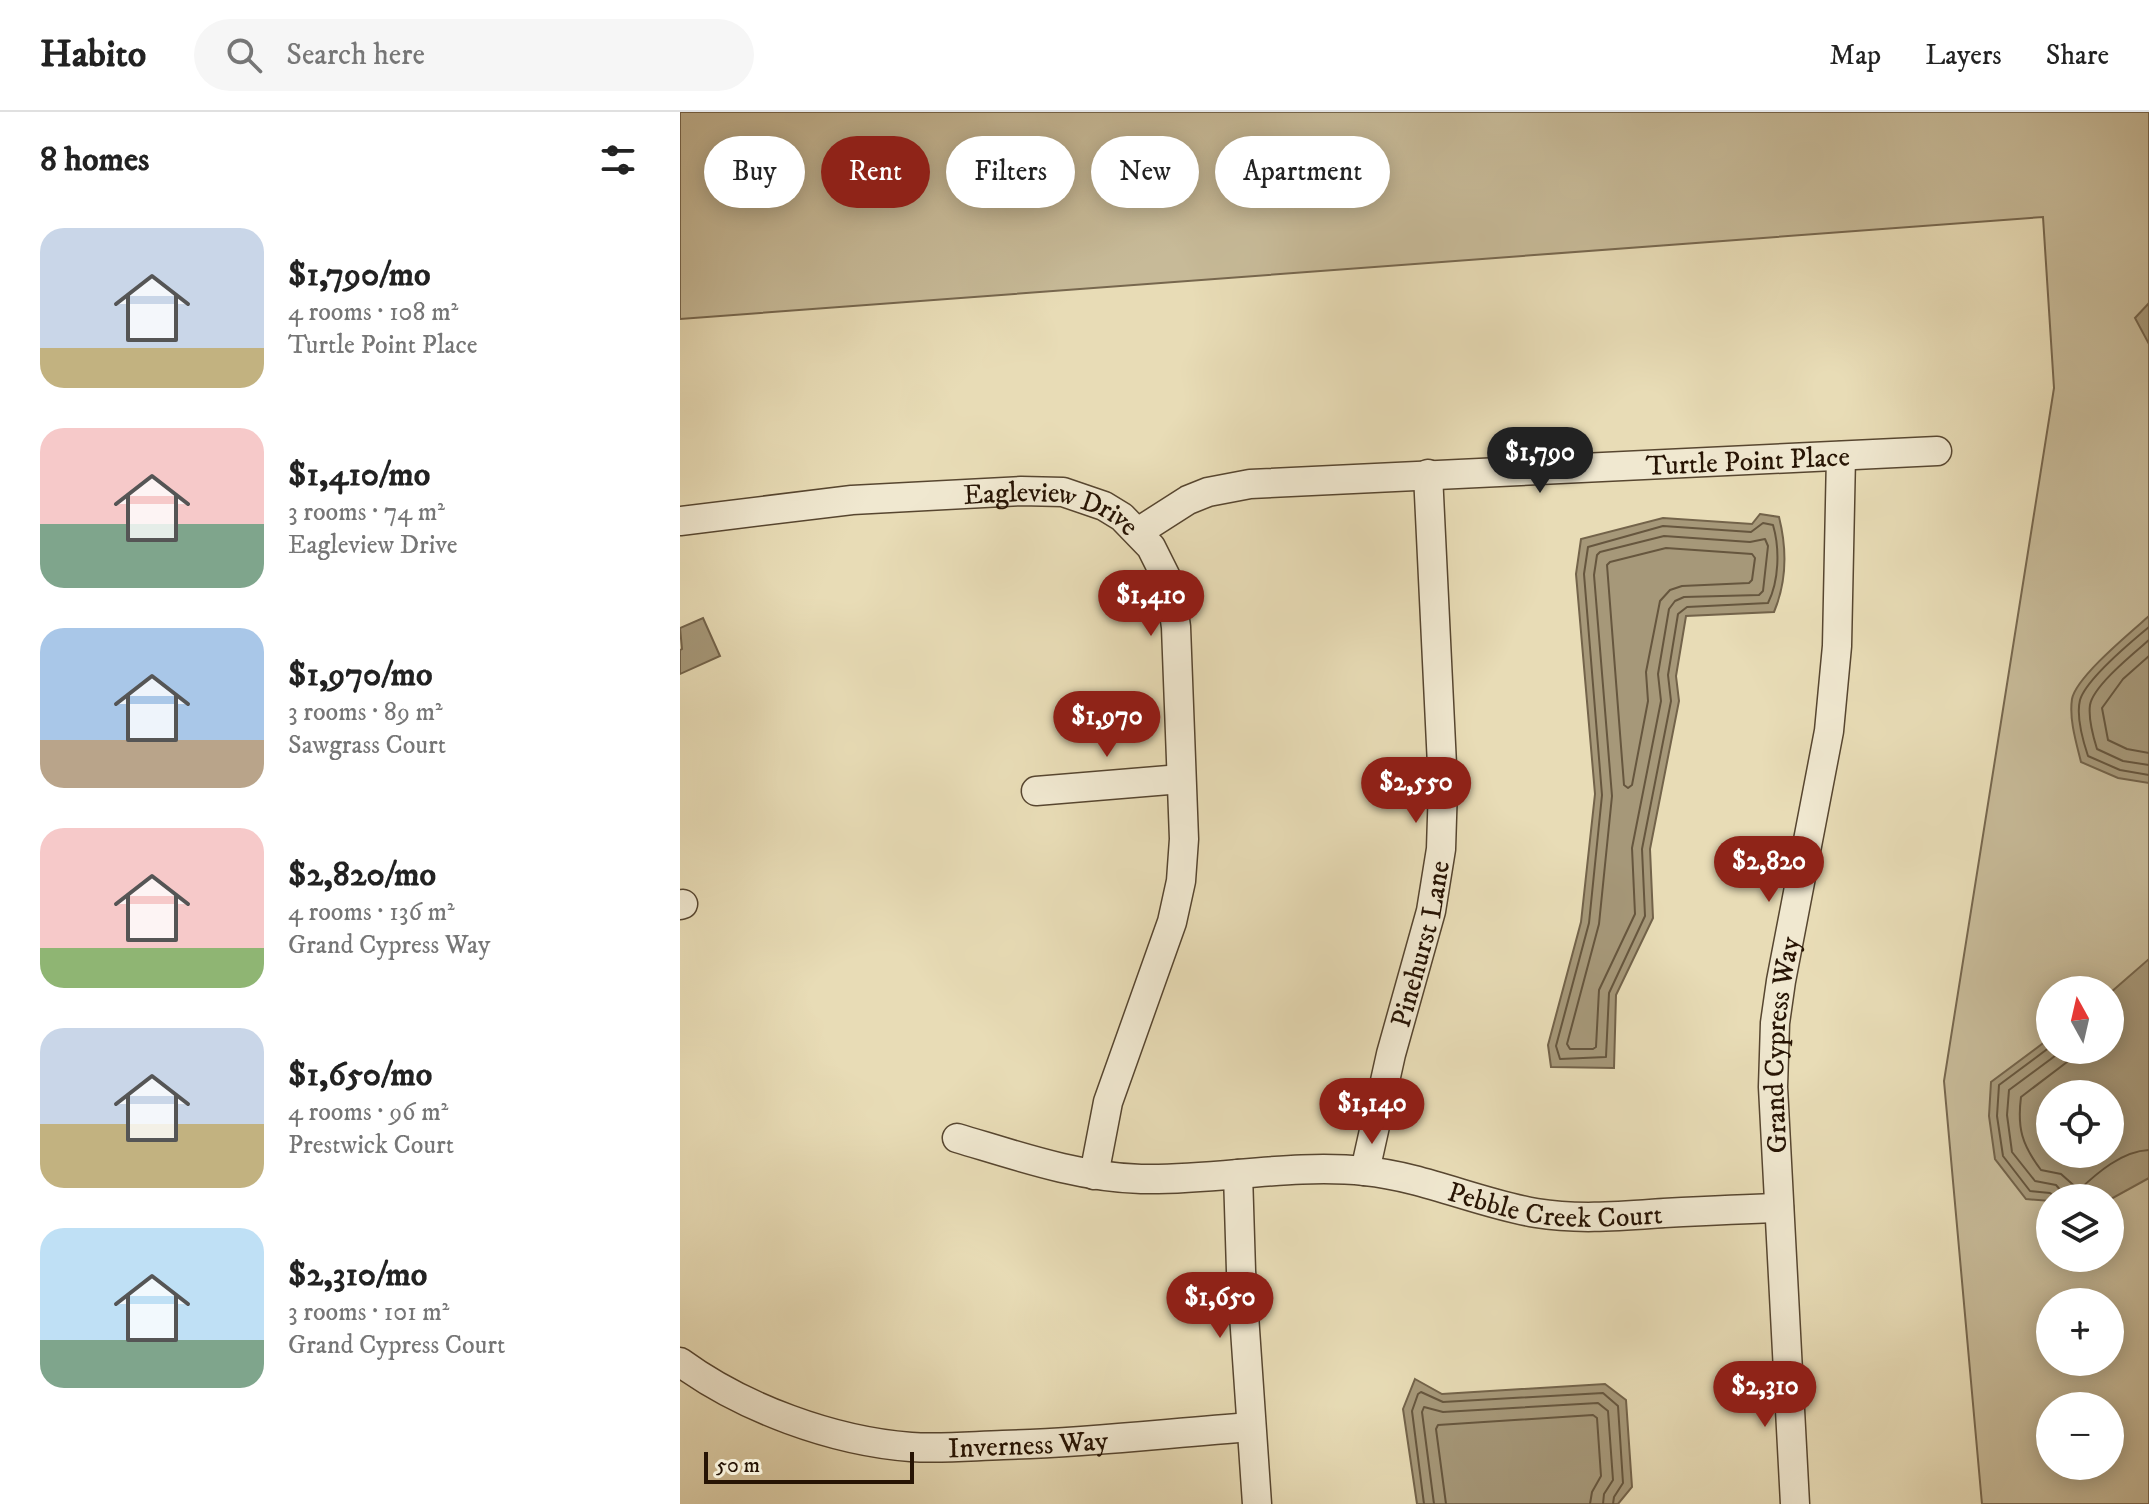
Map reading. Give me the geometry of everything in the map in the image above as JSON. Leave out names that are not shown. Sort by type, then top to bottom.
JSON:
[{"type":"street","name":"Turtle Point Place","points":[[1138,532],[1188,500],[1236,486],[1428,474],[1937,451]]},
{"type":"street","name":"Grand Cypress Way","points":[[1795,1504],[1773,1087],[1775,1023],[1829,731],[1837,646],[1841,456]]},
{"type":"street","name":"Pinehurst Lane","points":[[1365,1171],[1391,1054],[1431,911],[1441,849],[1443,786],[1428,474]]},
{"type":"street","name":"Eagleview Drive","points":[[680,521],[852,500],[1021,491],[1063,492],[1104,506],[1138,532],[1162,565],[1174,606],[1184,839],[1181,881],[1172,922],[1108,1102],[1094,1175]]},
{"type":"street","points":[[1036,791],[1181,779]]},
{"type":"street","name":"Pebble Creek Court","points":[[957,1138],[1059,1168],[1142,1179],[1332,1169],[1365,1171],[1416,1179],[1496,1204],[1538,1213],[1601,1217],[1779,1208]]},
{"type":"street","points":[[1238,1174],[1257,1504]]},
{"type":"street","name":"Inverness Way","points":[[680,1362],[708,1382],[746,1402],[826,1431],[911,1447],[1039,1444],[1251,1427]]},
{"type":"shaded area","points":[[680,112],[2149,112],[2149,1504],[1982,1504],[1944,1081],[2054,388],[2043,217],[680,319]]},
{"type":"water","points":[[2149,303],[2149,344],[2135,318]]},
{"type":"water","points":[[1760,514],[1779,517],[1783,541],[1783,577],[1774,612],[1686,616],[1676,676],[1679,701],[1650,849],[1653,918],[1616,995],[1614,1068],[1551,1067],[1548,1045],[1581,922],[1595,794],[1576,574],[1581,539],[1663,518],[1752,524]]},
{"type":"water","points":[[2149,616],[2149,783],[2118,778],[2081,762],[2071,707],[2083,679]]},
{"type":"water","points":[[703,618],[720,656],[680,674],[680,628]]},
{"type":"water","points":[[2149,959],[2149,1178],[2124,1192],[2124,1184],[2036,1184],[2036,1200],[2026,1199],[1995,1159],[1989,1116],[1991,1082],[2036,1048],[2036,1064],[2124,1064],[2124,981]]},
{"type":"water","points":[[1415,1379],[1442,1394],[1605,1384],[1626,1400],[1632,1487],[1618,1504],[1417,1504],[1403,1409]]}]
